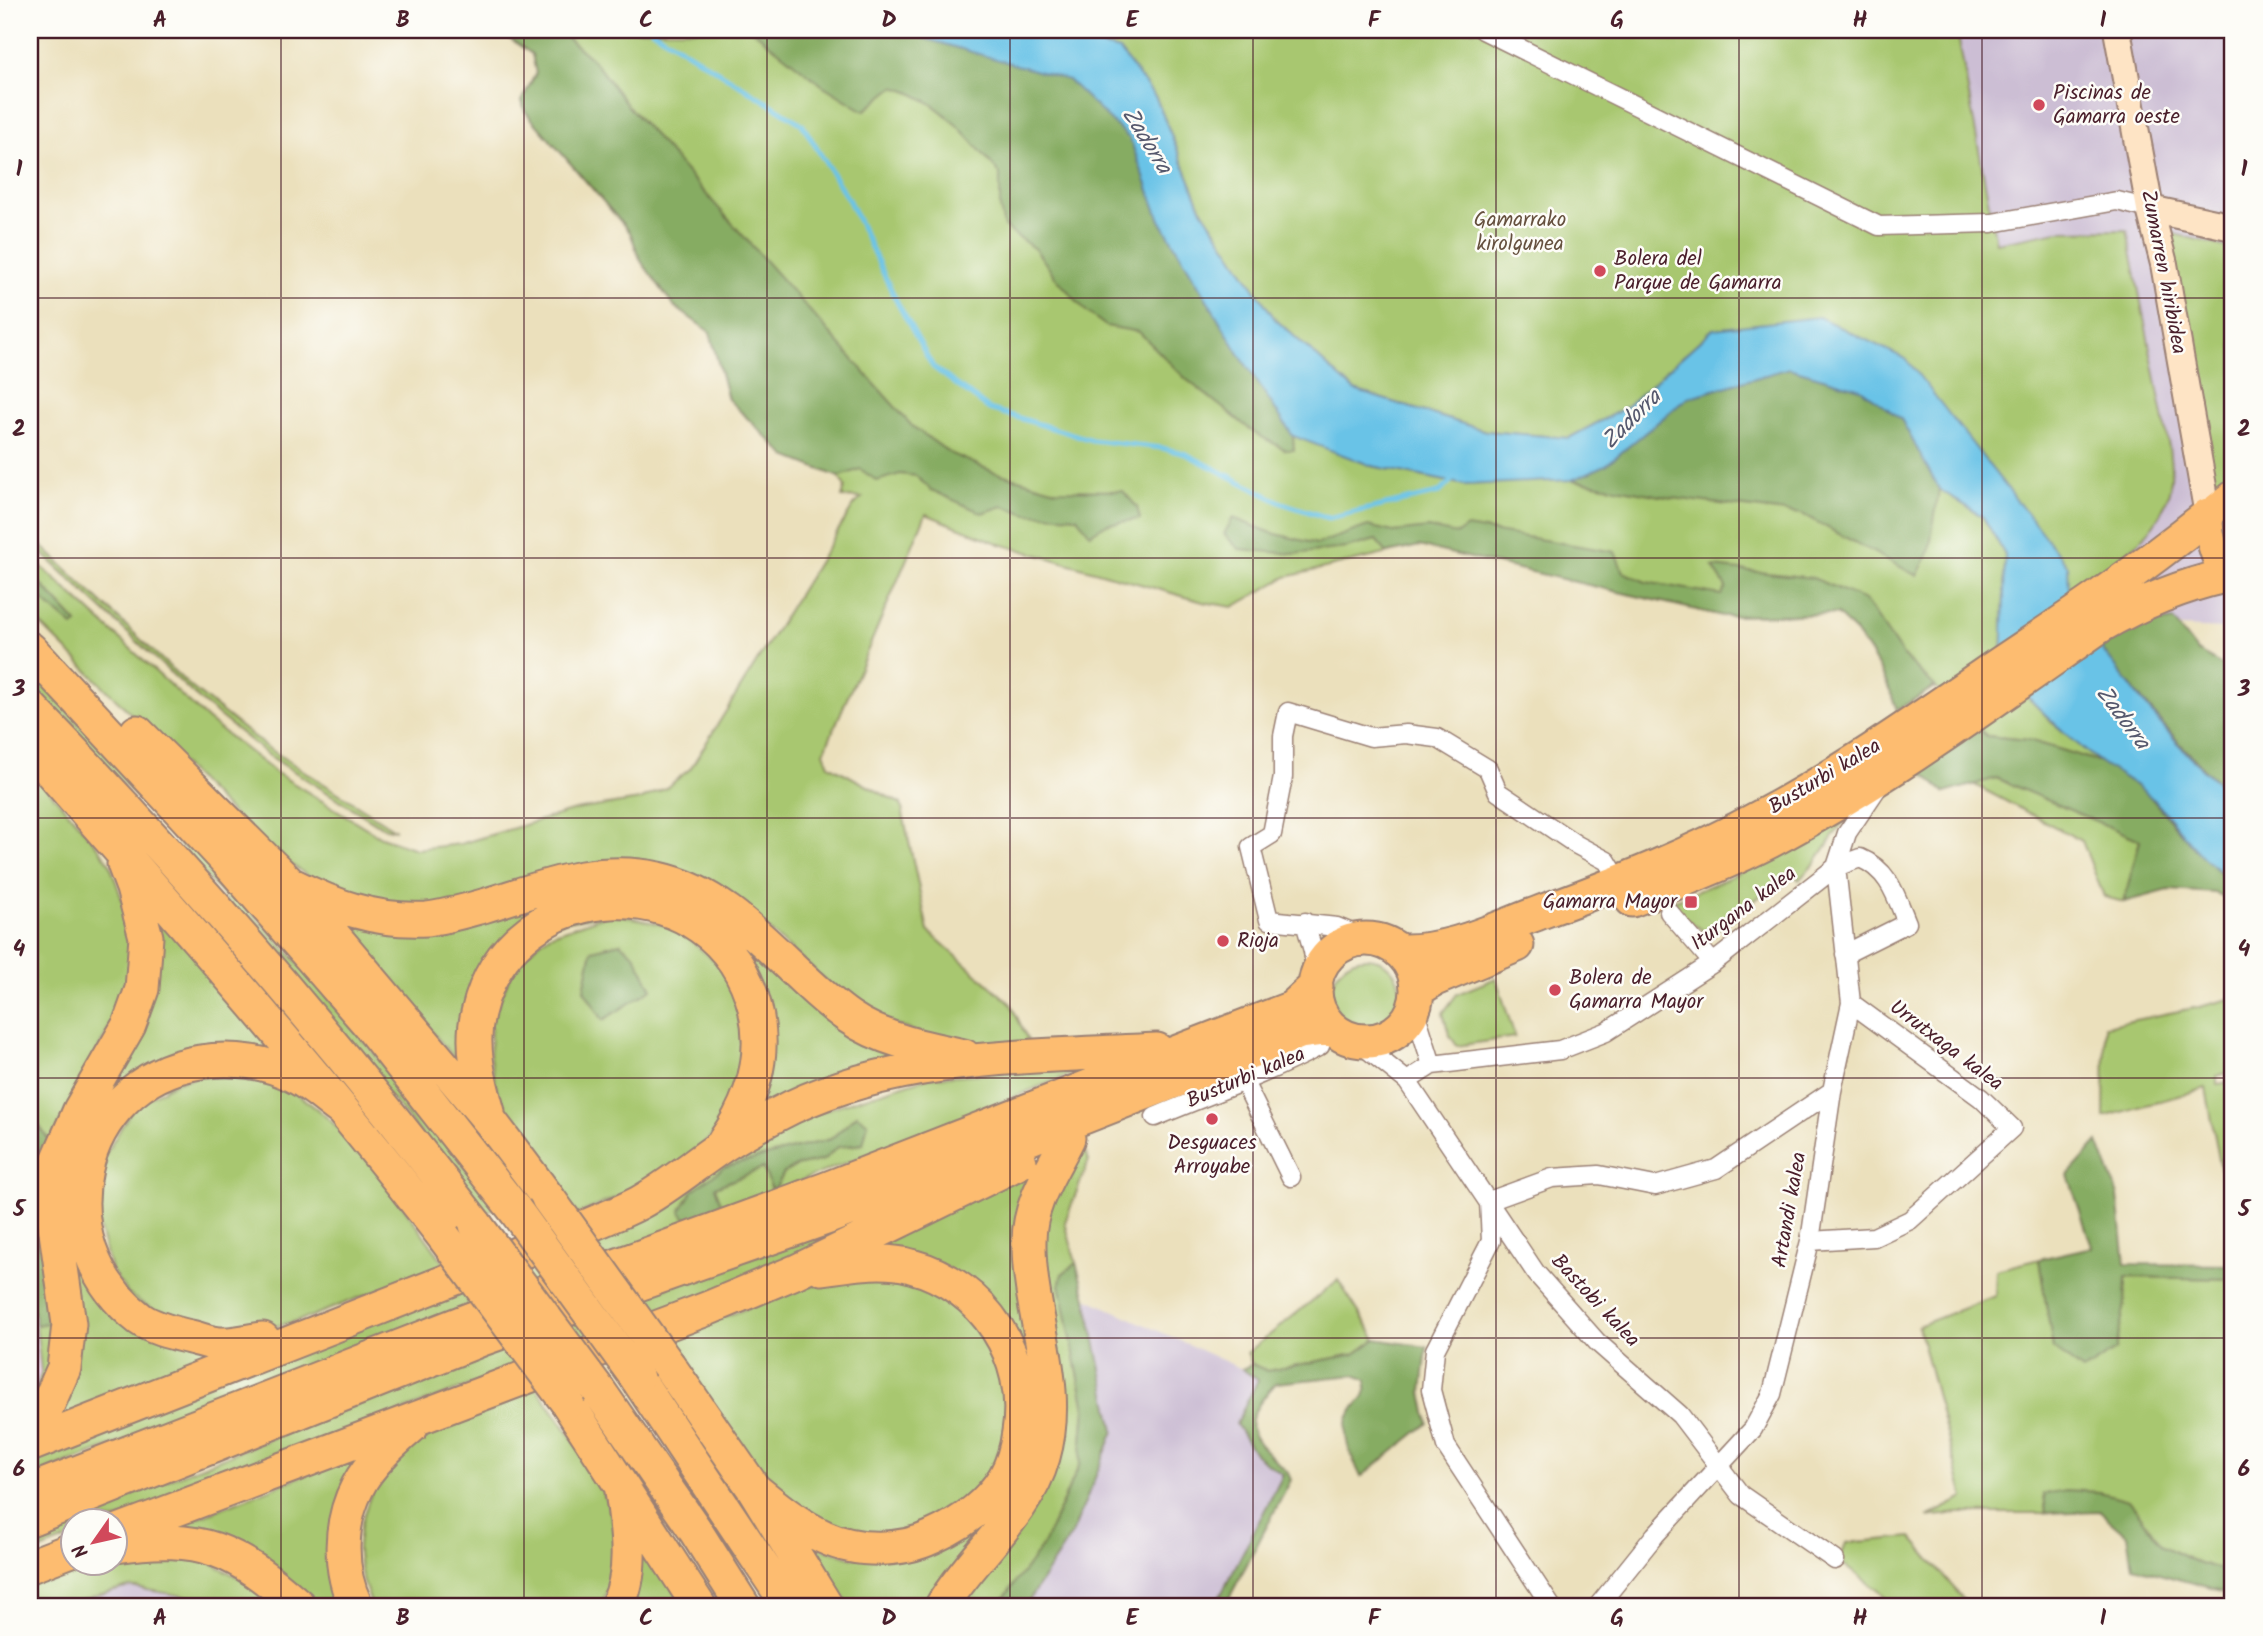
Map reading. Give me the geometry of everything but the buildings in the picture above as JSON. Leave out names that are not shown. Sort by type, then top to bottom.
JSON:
[{"type":"highway","name":"Busturbi kalea","points":[[1384,945],[1416,952],[1452,946],[1764,815],[1916,736],[2094,615],[2165,550],[2221,505]]},
{"type":"highway","name":"Busturbi kalea","points":[[2094,615],[2193,583],[2231,579]]},
{"type":"highway","points":[[40,659],[99,697],[183,776],[290,884],[490,1121],[669,1366],[754,1489],[826,1606]]},
{"type":"highway","points":[[40,659],[228,861],[368,1023],[515,1210],[637,1378],[789,1606]]},
{"type":"highway","points":[[30,707],[198,887],[333,1043],[476,1224],[599,1391],[743,1606]]},
{"type":"highway","name":"Busturbi kalea","points":[[1416,999],[1435,979],[1686,879],[1769,841],[1887,772],[1916,736]]},
{"type":"highway","points":[[30,748],[239,986],[444,1237],[567,1402],[699,1606]]},
{"type":"highway","points":[[30,1426],[45,1411],[64,1368],[69,1324],[54,1217],[56,1165],[80,1110],[129,1025],[142,989],[146,937],[119,849]]},
{"type":"highway","points":[[290,884],[324,901],[358,913],[404,919],[429,919],[466,911],[582,876],[604,873],[660,879],[689,889],[717,904],[742,923],[812,989],[852,1019],[890,1037],[925,1048],[984,1060]]},
{"type":"highway","points":[[490,1121],[481,1088],[475,1039],[478,1013],[487,986],[496,970],[511,949],[530,932],[571,908],[594,902],[639,902],[680,914],[698,924],[732,956],[752,997],[759,1031],[758,1067],[752,1093],[741,1118],[721,1147]]},
{"type":"highway","points":[[30,1491],[471,1318],[827,1189],[1292,1008],[1316,983],[1323,964],[1335,950],[1351,942],[1384,945],[1409,962],[1415,976],[1416,999],[1406,1023],[1392,1035],[1375,1041],[1338,1032],[1300,1032],[828,1217],[482,1339],[30,1518]]},
{"type":"highway","points":[[1316,983],[1319,1009],[1338,1032]]},
{"type":"highway","points":[[30,1445],[585,1227],[639,1203],[721,1147],[793,1107],[829,1093],[865,1081],[915,1070],[984,1060],[1188,1048]]},
{"type":"highway","points":[[314,1332],[221,1344],[163,1330],[141,1320],[111,1291],[94,1260],[82,1226],[81,1185],[90,1150],[110,1117],[127,1096],[152,1078],[186,1065],[216,1060],[254,1062],[297,1077],[341,1109]]},
{"type":"highway","points":[[130,1527],[709,1308],[795,1272],[1069,1138],[1122,1103]]},
{"type":"highway","points":[[942,1606],[952,1589],[1009,1519],[1028,1490],[1043,1459],[1049,1426],[1050,1396],[1048,1368],[1032,1279],[1029,1240],[1040,1189],[1069,1138]]},
{"type":"highway","points":[[754,1489],[790,1518],[825,1538],[859,1546],[893,1548],[919,1543],[946,1531],[969,1516],[989,1499],[1005,1476],[1016,1449],[1022,1415],[1020,1385],[1012,1356],[999,1329],[985,1309],[960,1288],[935,1274],[910,1265],[883,1262],[795,1272]]},
{"type":"highway","points":[[356,1606],[344,1568],[346,1515],[358,1486],[373,1464],[424,1415]]},
{"type":"highway","points":[[617,1606],[622,1597],[628,1564],[628,1529],[620,1482]]},
{"type":"highway","points":[[130,1545],[174,1541],[207,1546],[252,1568],[299,1606]]},
{"type":"main road","points":[[2221,505],[2209,536],[2214,555],[2231,579]]},
{"type":"street","points":[[1483,30],[1879,226],[1992,223],[2118,201],[2233,227]]},
{"type":"street","name":"Zumarren hiribidea","points":[[2117,30],[2150,209],[2221,505]]},
{"type":"street","points":[[1384,945],[1337,927],[1269,920],[1251,847],[1272,834],[1283,777],[1283,736],[1288,712],[1371,737],[1406,734],[1437,738],[1488,769],[1498,792],[1577,845],[1607,861],[1616,876]]},
{"type":"street","name":"Artandi kalea","points":[[1598,1606],[1655,1535],[1753,1429],[1772,1394],[1810,1241],[1832,1091],[1851,1003],[1836,867],[1847,833],[1887,772]]},
{"type":"street","points":[[1836,867],[1860,858],[1874,864],[1889,878],[1907,923],[1845,954]]},
{"type":"street","name":"Iturgana kalea","points":[[1407,1081],[1432,1065],[1560,1050],[1606,1032],[1713,962],[1836,867]]},
{"type":"street","points":[[1670,912],[1713,962]]},
{"type":"street","points":[[1305,922],[1313,951],[1316,983]]},
{"type":"street","points":[[1416,999],[1432,1065]]},
{"type":"street","name":"Urrutxaga kalea","points":[[1810,1241],[1874,1237],[1910,1220],[2012,1128],[1981,1098],[1851,1003]]},
{"type":"street","name":"Busturbi kalea","points":[[1154,1117],[1243,1080],[1280,1068],[1320,1046],[1338,1032]]},
{"type":"street","name":"Bastobi kalea","points":[[1338,1032],[1407,1081],[1536,1273],[1597,1342],[1680,1415],[1741,1495],[1835,1559]]},
{"type":"street","points":[[1243,1080],[1291,1177]]},
{"type":"street","points":[[1551,1606],[1446,1446],[1431,1390],[1436,1350],[1491,1241],[1489,1201],[1552,1178],[1599,1175],[1655,1186],[1716,1169],[1832,1091]]},
{"type":"shaded area","points":[[1957,30],[2233,30],[2233,635],[2223,629],[2140,625],[2101,648],[2069,592],[2098,573],[2150,530],[2163,507],[2171,480],[2169,447],[2127,230],[2058,231],[1996,243]]},
{"type":"shaded area","points":[[30,1294],[41,1373],[30,1405]]},
{"type":"shaded area","points":[[1086,1298],[1242,1369],[1258,1379],[1236,1424],[1256,1455],[1283,1475],[1215,1606],[1025,1606],[1073,1532],[1114,1431]]},
{"type":"shaded area","points":[[129,1587],[233,1604],[236,1606],[62,1606]]},
{"type":"green space","points":[[497,30],[896,30],[1372,466],[1465,485],[1789,368],[1939,489],[1983,517],[2005,554],[2002,671],[2053,723],[2100,762],[2029,740],[1987,736],[1935,687],[1897,710],[1887,683],[1873,658],[1857,634],[1837,614],[1723,616],[1419,546],[1286,577],[1233,607],[1203,602],[1000,544],[926,514],[824,752],[829,765],[901,804],[928,931],[1011,1004],[1030,1045],[1007,1047],[950,1042],[897,1026],[845,998],[740,904],[448,903],[397,909],[333,893],[267,848],[30,614],[30,590],[77,623],[30,572],[30,556],[208,720],[275,772],[381,837],[416,849],[460,844],[575,810],[640,800],[666,788],[690,769],[854,505],[862,498],[842,497],[845,487],[839,477],[786,456],[728,399],[710,332],[674,306],[641,261],[630,232],[525,111],[522,100],[536,73],[532,54]]},
{"type":"green space","points":[[497,30],[558,30],[593,60],[628,106],[912,426],[950,453],[994,472],[1056,490],[1123,491],[1137,507],[1140,519],[1107,524],[1090,534],[1077,517],[1027,514],[1003,506],[982,513],[931,490],[916,476],[900,474],[877,481],[860,469],[839,477],[786,456],[728,399],[710,332],[674,306],[641,261],[630,232],[525,111],[522,100],[536,73],[532,54]]},
{"type":"green space","points":[[752,30],[896,30],[1068,79],[1130,139],[1160,220],[1241,357],[1293,436],[1294,450],[1286,450],[1256,434],[1186,379],[1139,332],[1106,326],[1087,312],[1056,278],[1036,250],[1004,227],[1000,208],[1000,174],[966,134],[940,111],[911,93],[894,87],[864,111],[822,85]]},
{"type":"green space","name":"Gamarrako kirolgunea","points":[[1035,30],[1957,30],[1996,243],[2058,231],[2127,230],[2169,447],[2171,475],[2167,499],[2148,533],[2134,547],[2069,592],[2067,566],[1980,455],[1713,329],[1625,408],[1569,438],[1486,431],[1354,390],[1275,319],[1202,210],[1156,98],[1119,51]]},
{"type":"green space","points":[[2171,233],[2233,249],[2233,469],[2213,487],[2170,242]]},
{"type":"green space","points":[[1789,368],[1861,389],[1901,419],[1939,489],[1929,553],[1917,576],[1802,514],[1672,498],[1572,480],[1606,465],[1687,398]]},
{"type":"green space","points":[[1233,518],[1272,533],[1317,544],[1368,526],[1393,532],[1428,528],[1457,534],[1467,527],[1615,552],[1623,572],[1646,582],[1721,595],[1726,587],[1713,567],[1813,578],[1865,600],[1905,658],[1935,686],[1897,710],[1887,683],[1873,658],[1857,634],[1837,614],[1723,616],[1419,546],[1387,553],[1376,540],[1347,548],[1293,554],[1239,549],[1224,534]]},
{"type":"green space","points":[[30,535],[191,687],[265,746],[396,830],[382,827],[268,755],[202,702],[30,542]]},
{"type":"green space","points":[[30,572],[77,623],[73,626],[30,590]]},
{"type":"green space","points":[[2173,620],[2197,651],[2233,671],[2233,797],[2164,726],[2101,648],[2140,625]]},
{"type":"green space","points":[[30,670],[323,990],[497,1206],[487,1213],[169,832],[30,687]]},
{"type":"green space","points":[[1979,730],[1987,736],[2029,740],[2100,762],[2147,793],[2196,850],[2221,873],[2233,878],[2233,900],[2215,893],[2169,890],[2124,902],[2140,840],[1996,778],[1945,793],[1918,769]]},
{"type":"green space","points":[[30,769],[91,838],[110,864],[134,935],[127,994],[50,1141],[37,1123],[30,1122],[30,1079],[33,1077],[30,1070]]},
{"type":"green space","points":[[1996,778],[2140,840],[2124,902],[2104,897],[2082,841],[1973,784]]},
{"type":"green space","points":[[1850,812],[1815,863],[1799,880],[1791,871],[1711,936],[1665,904],[1760,863]]},
{"type":"green space","points":[[573,888],[685,896],[911,1056],[757,1111],[771,1037],[672,903],[516,930],[468,1074],[335,918]]},
{"type":"green space","points":[[154,907],[287,1060],[266,1056],[107,1103],[84,1265],[221,1355],[46,1425],[63,1230]]},
{"type":"green space","points":[[613,913],[676,928],[732,976],[745,1015],[746,1075],[712,1136],[679,1166],[580,1218],[540,1168],[511,1121],[497,1091],[490,1058],[491,1022],[515,963],[549,935]],"holes":[[[620,943],[584,990],[592,950]]]},
{"type":"green space","points":[[620,943],[634,954],[652,989],[603,1020],[584,990],[592,950]]},
{"type":"green space","points":[[1366,958],[1379,961],[1390,968],[1397,979],[1400,992],[1397,1005],[1390,1016],[1379,1023],[1366,1026],[1353,1023],[1342,1016],[1335,1005],[1332,992],[1335,979],[1342,968],[1353,961]]},
{"type":"green space","points":[[1496,978],[1515,1037],[1457,1046],[1449,1034],[1443,1013],[1457,994]]},
{"type":"green space","points":[[2233,998],[2233,1071],[2217,1076],[2217,1084],[2233,1082],[2233,1236],[2206,1088],[2104,1117],[2105,1026]]},
{"type":"green space","points":[[1067,1069],[1069,1075],[724,1211],[715,1187],[764,1168],[773,1191],[784,1173],[796,1166],[823,1160],[838,1147],[863,1144],[857,1115],[831,1139],[724,1167],[691,1225],[30,1477],[30,1459],[780,1124],[929,1077]]},
{"type":"green space","points":[[190,1075],[249,1075],[279,1085],[308,1102],[335,1125],[360,1152],[445,1264],[307,1318],[255,1332],[214,1333],[171,1319],[129,1295],[111,1270],[93,1205],[98,1167],[134,1106]]},
{"type":"green space","points":[[857,1115],[868,1123],[863,1144],[838,1147],[823,1160],[796,1166],[784,1173],[773,1192],[763,1168],[715,1187],[724,1211],[691,1225],[680,1211],[693,1190],[724,1167],[831,1139]]},
{"type":"green space","points":[[30,1122],[36,1123],[50,1141],[57,1321],[36,1325],[30,1294]]},
{"type":"green space","points":[[2098,1142],[2118,1195],[2125,1264],[2233,1265],[2233,1279],[2126,1277],[2125,1303],[2116,1350],[2083,1371],[2053,1348],[2039,1259],[2092,1247],[2068,1175]]},
{"type":"green space","points":[[1085,1151],[1089,1160],[1065,1222],[1076,1263],[1062,1274],[1060,1284],[1085,1408],[1080,1464],[1043,1545],[998,1606],[959,1606],[1026,1519],[1046,1221],[1055,1191]]},
{"type":"green space","points":[[1044,1158],[1040,1441],[932,1606],[842,1606],[802,1542],[854,1558],[998,1500],[1016,1336],[866,1251]]},
{"type":"green space","points":[[919,1197],[806,1257],[130,1515],[130,1506],[102,1506],[497,1348]]},
{"type":"green space","points":[[2039,1259],[2053,1348],[2125,1303],[2126,1277],[2233,1279],[2233,1573],[2191,1560],[2163,1546],[2129,1500],[2044,1494],[2046,1513],[1958,1513],[1927,1517],[1964,1498],[1918,1326],[1995,1296],[1996,1270]]},
{"type":"green space","points":[[1076,1263],[1114,1431],[1073,1532],[1025,1606],[998,1606],[1043,1545],[1080,1464],[1085,1408],[1060,1284],[1062,1274]]},
{"type":"green space","points":[[886,1275],[928,1282],[960,1302],[999,1355],[1009,1427],[988,1477],[957,1510],[895,1536],[853,1534],[786,1501],[740,1448],[666,1339],[803,1287],[846,1278]]},
{"type":"green space","points":[[1338,1280],[1376,1339],[1355,1354],[1267,1371],[1252,1364],[1247,1353]]},
{"type":"green space","points":[[57,1321],[57,1350],[31,1403],[41,1373],[36,1325]]},
{"type":"green space","points":[[1376,1339],[1427,1347],[1422,1392],[1428,1423],[1361,1477],[1349,1449],[1346,1426],[1351,1413],[1363,1398],[1367,1380],[1354,1375],[1276,1383],[1255,1411],[1252,1431],[1291,1480],[1225,1606],[1215,1606],[1283,1475],[1256,1455],[1236,1424],[1258,1380],[1242,1369],[1252,1364],[1267,1371],[1355,1354]]},
{"type":"green space","points":[[535,1386],[590,1467],[610,1513],[616,1560],[601,1606],[372,1606],[359,1566],[358,1544],[363,1518],[378,1477],[392,1459],[428,1432],[471,1411]]},
{"type":"green space","points":[[365,1451],[345,1606],[311,1606],[174,1527]]},
{"type":"green space","points":[[2066,1490],[2100,1492],[2129,1500],[2163,1546],[2191,1560],[2233,1573],[2233,1594],[2133,1567],[2127,1535],[2099,1511],[2046,1513],[2044,1494]]},
{"type":"green space","points":[[60,1523],[60,1542],[30,1554],[30,1535]]},
{"type":"green space","points":[[1911,1537],[1969,1606],[1892,1606],[1880,1592],[1839,1561],[1846,1543]]},
{"type":"green space","points":[[643,1539],[685,1606],[626,1606]]},
{"type":"green space","points":[[158,1553],[208,1561],[256,1587],[280,1606],[236,1606],[129,1587],[62,1606],[30,1606],[30,1582],[60,1573],[60,1576],[130,1576],[130,1556]]},
{"type":"water","name":"Zadorra","points":[[896,30],[1035,30],[1119,50],[1156,98],[1202,210],[1275,319],[1354,390],[1486,431],[1569,438],[1625,408],[1713,329],[1819,317],[1906,359],[2068,566],[2069,592],[2101,648],[2153,715],[2193,760],[2233,797],[2233,878],[2207,861],[2145,792],[2074,741],[2002,670],[2005,554],[1983,517],[1939,489],[1901,419],[1861,389],[1789,368],[1687,398],[1606,465],[1572,480],[1465,485],[1372,466],[1293,436],[1241,357],[1160,220],[1130,139],[1068,80]]},
{"type":"waterway","points":[[652,30],[802,124],[849,201],[897,302],[933,367],[989,409],[1092,440],[1162,448],[1186,454],[1282,503],[1328,518],[1439,493],[1455,477]]},
{"type":"place","name":"Piscinas de Gamarra oeste","points":[[2039,105]]},
{"type":"place","name":"Bolera del Parque de Gamarra","points":[[1600,271]]},
{"type":"place","name":"Gamarra Mayor","points":[[1691,902]]},
{"type":"place","name":"Rioja","points":[[1223,941]]},
{"type":"place","name":"Bolera de Gamarra Mayor","points":[[1555,990]]},
{"type":"place","name":"Desguaces Arroyabe","points":[[1212,1119]]}]
